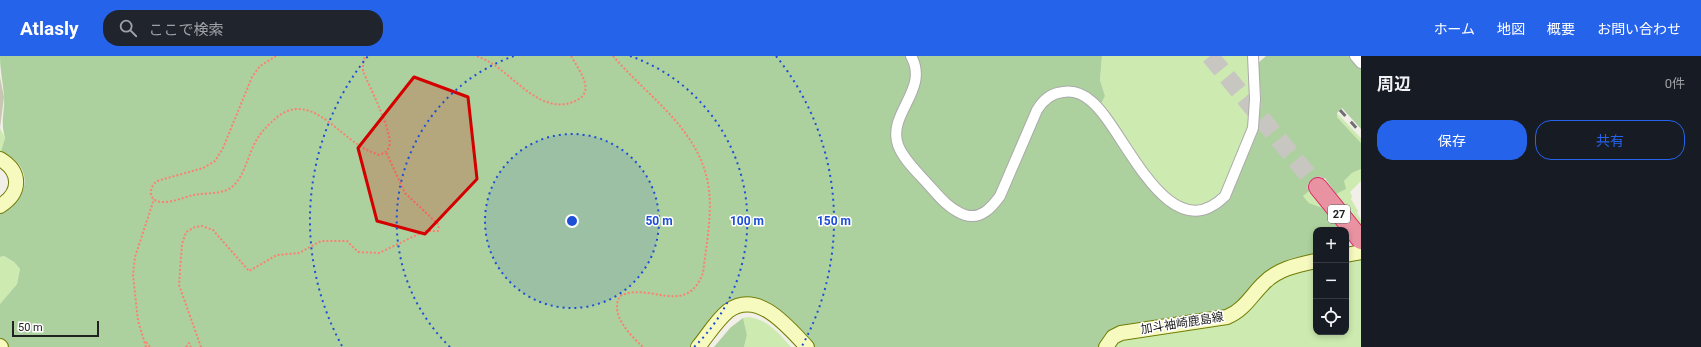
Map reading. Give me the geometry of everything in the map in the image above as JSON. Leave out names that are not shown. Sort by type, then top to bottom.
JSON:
[{"type":"highway","name":"27","points":[[1318,187],[1361,240]]},
{"type":"main road","points":[[0,159],[10,165],[16,174],[16,185],[8,201],[0,206]]},
{"type":"main road","points":[[1349,254],[1361,252]]},
{"type":"main road","name":"加斗袖崎鹿島線","points":[[1106,347],[1113,337],[1121,333],[1227,317],[1242,308],[1271,277],[1296,265],[1313,262]]},
{"type":"main road","points":[[698,347],[722,317],[730,310],[746,304],[754,304],[771,313],[790,328],[807,347]]},
{"type":"street","points":[[911,56],[917,73],[916,82],[899,121],[896,134],[898,146],[916,171],[949,207],[968,216],[976,216],[992,208],[1000,196],[1029,126],[1043,102],[1052,95],[1062,92],[1077,92],[1097,106],[1140,169],[1168,199],[1183,207],[1198,210],[1218,202],[1225,196],[1253,128],[1256,98],[1253,56]]},
{"type":"street","points":[[1355,56],[1361,63]]},
{"type":"path","points":[[276,56],[260,66],[252,77],[223,148],[215,161],[203,168],[157,181],[152,185],[150,192],[154,199],[163,202],[226,190],[239,178],[248,155],[262,130],[280,114],[289,110],[308,110],[330,123],[369,151],[379,155],[386,152],[390,146],[388,130],[363,71],[365,56]]},
{"type":"path","points":[[477,56],[490,62],[530,94],[541,100],[552,103],[563,103],[578,99],[584,94],[586,87],[584,80],[571,56]]},
{"type":"path","points":[[613,56],[632,78],[681,125],[703,163],[709,192],[703,273],[700,282],[692,291],[681,296],[631,292],[620,296],[617,300],[617,312],[622,322],[643,347]]},
{"type":"path","points":[[201,347],[179,285],[182,244],[186,232],[189,229],[202,226],[213,230],[249,271],[277,255],[299,253],[321,241],[348,241],[358,252],[379,253],[425,231],[438,230],[439,225],[405,193],[386,152]]},
{"type":"path","points":[[150,347],[146,342],[138,321],[133,275],[135,256],[154,199]]},
{"type":"path","points":[[146,342],[146,347]]},
{"type":"path","points":[[186,347],[189,343],[191,347]]},
{"type":"highlighted area","points":[[414,77],[468,97],[477,179],[425,234],[377,221],[358,148]]},
{"type":"shaded area","points":[[0,77],[4,97],[0,128]]},
{"type":"green space","points":[[0,56],[1102,56],[1100,80],[1105,96],[1101,104],[1094,97],[1081,98],[1102,119],[1140,175],[1155,193],[1172,207],[1189,214],[1209,213],[1229,199],[1258,131],[1261,98],[1258,63],[1266,56],[1350,56],[1361,69],[1361,129],[1342,108],[1337,113],[1337,117],[1361,143],[1361,169],[1352,173],[1344,181],[1346,189],[1336,194],[1325,178],[1303,196],[1309,203],[1323,208],[1338,227],[1313,227],[1313,258],[1295,261],[1232,310],[1149,324],[1102,347],[813,347],[765,302],[755,298],[745,298],[692,347],[6,347],[0,338],[0,304],[17,284],[20,269],[14,262],[4,256],[0,257],[0,212],[18,199],[25,182],[22,169],[18,163],[1,151],[5,138],[3,121],[4,96]]},
{"type":"green space","points":[[1102,56],[1250,56],[1249,127],[1222,192],[1206,203],[1188,205],[1171,196],[1148,172],[1101,104],[1105,96],[1100,80]]},
{"type":"green space","points":[[1337,113],[1361,138],[1361,143],[1337,117]]},
{"type":"green space","points":[[0,128],[5,138],[1,151],[0,151]]},
{"type":"green space","points":[[1361,169],[1361,181],[1350,192],[1352,196],[1351,199],[1361,220],[1361,230],[1324,182],[1326,179],[1331,187],[1344,181],[1352,173]]},
{"type":"green space","points":[[1309,190],[1340,227],[1338,227],[1323,208],[1309,203],[1303,196]]},
{"type":"green space","points":[[4,256],[14,262],[20,269],[17,284],[0,304],[0,257]]},
{"type":"green space","points":[[1361,257],[1361,347],[1110,347],[1111,344],[1274,280],[1313,267],[1313,335],[1349,335],[1349,259]]},
{"type":"green space","points":[[743,318],[755,318],[767,324],[791,347],[744,347],[747,335]]},
{"type":"green space","points":[[743,318],[747,335],[744,347],[714,347],[730,328]]},
{"type":"tunnel","points":[[1210,56],[1318,187]]},
{"type":"railway","points":[[1340,110],[1361,133]]}]
